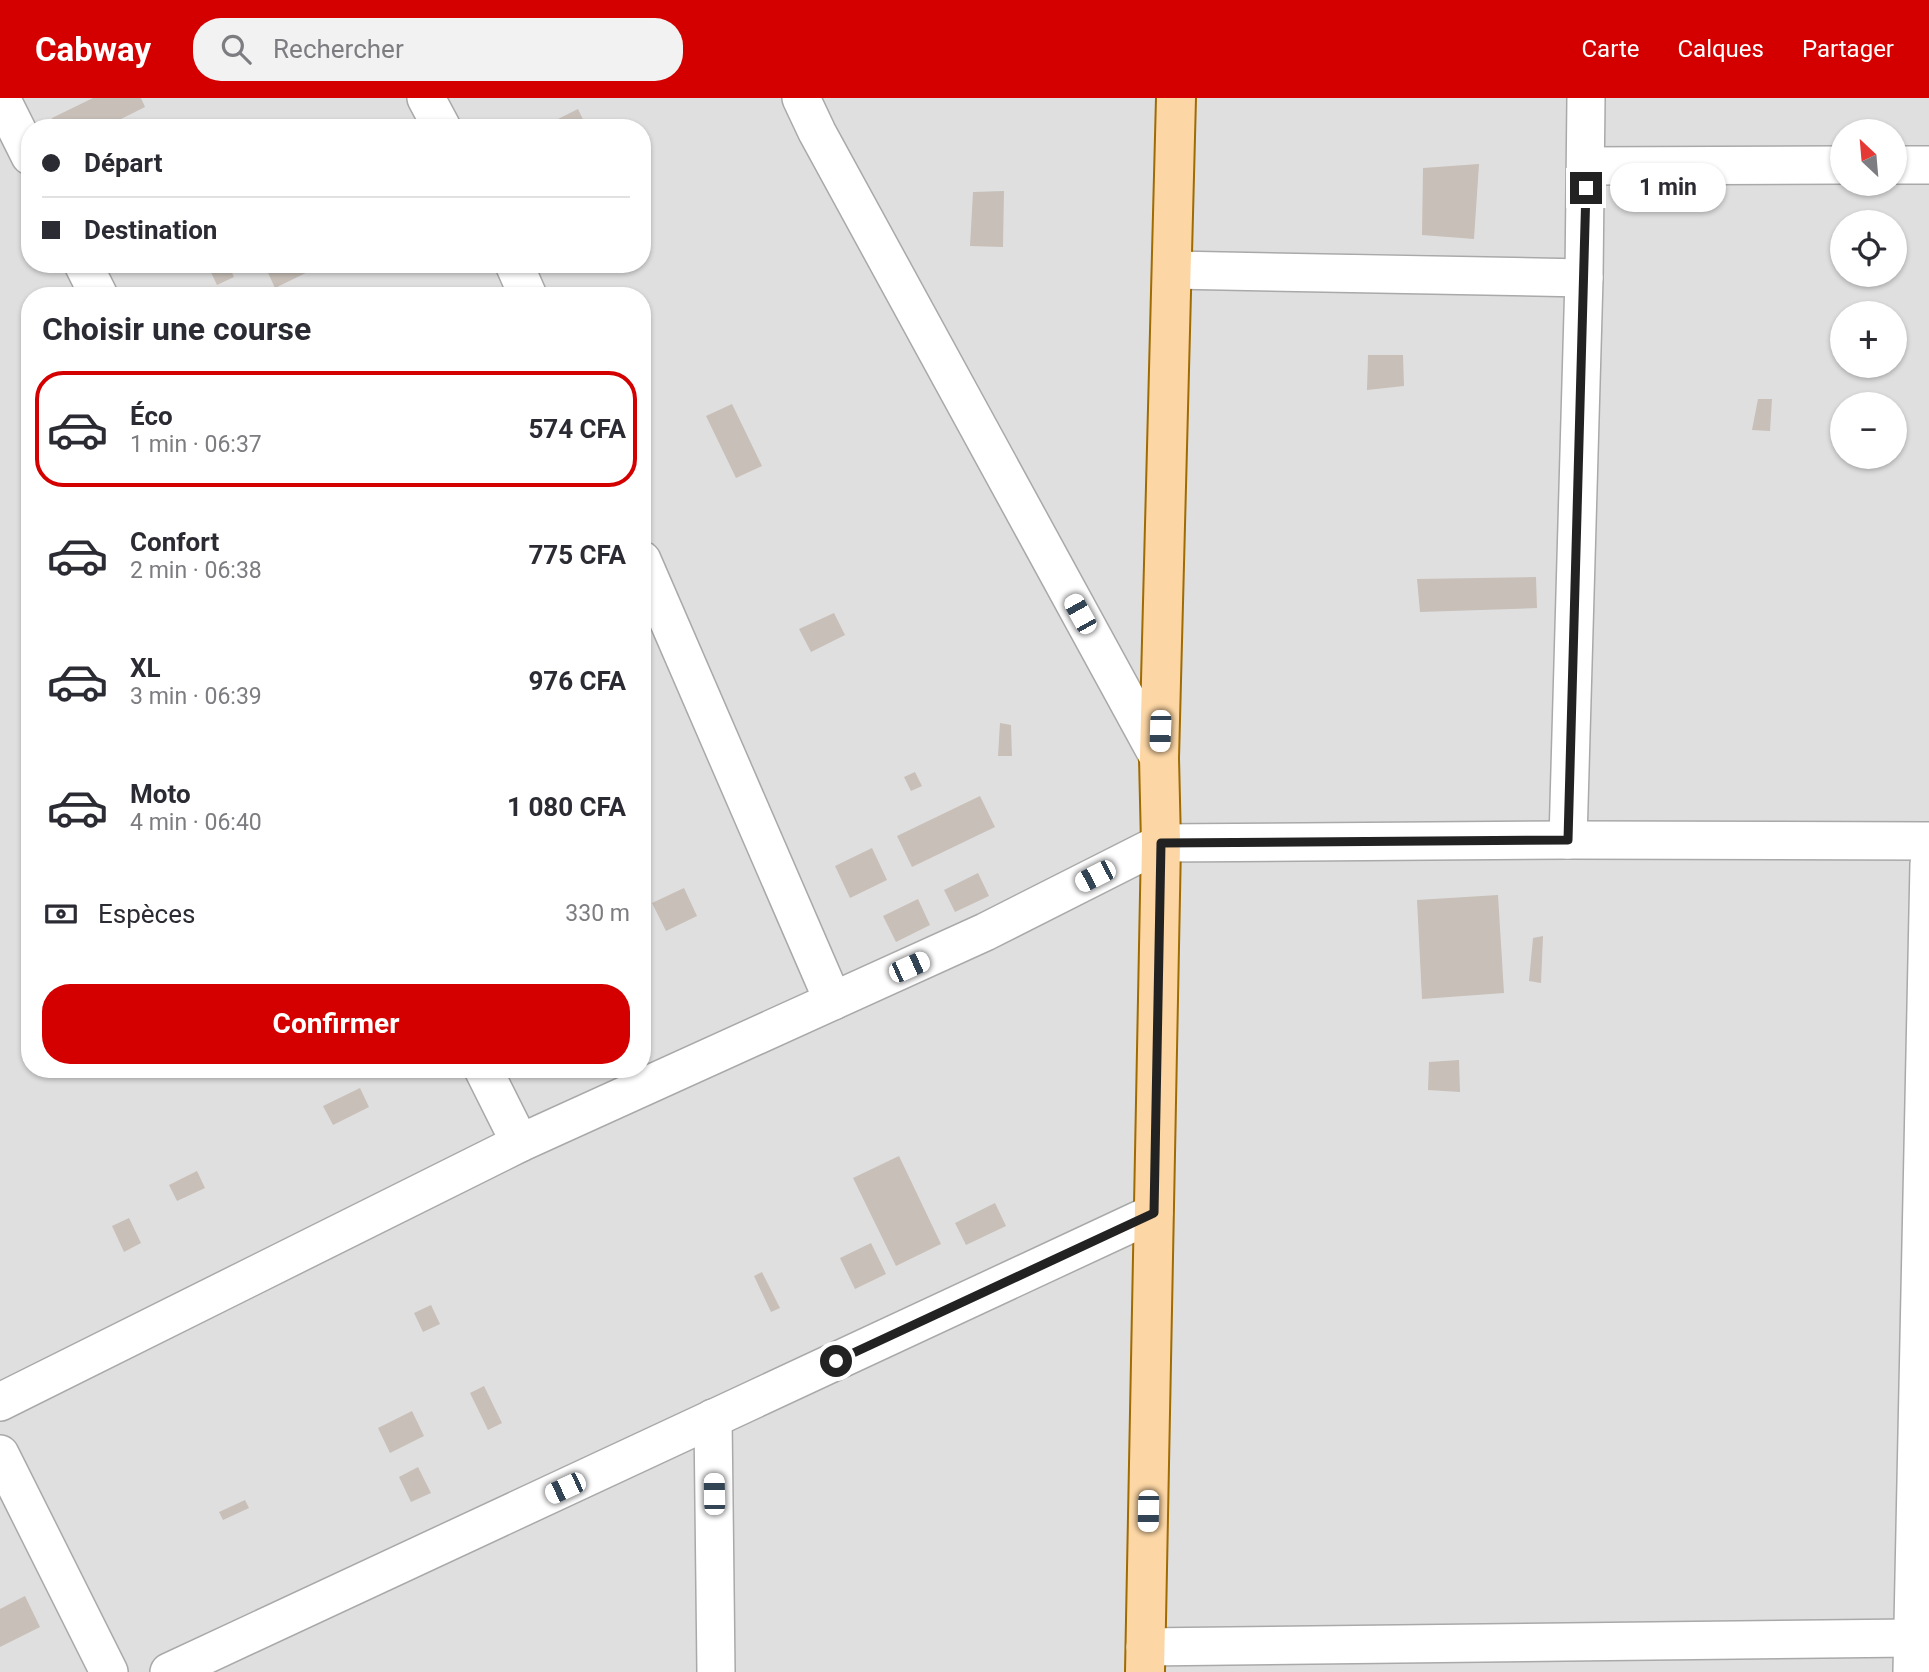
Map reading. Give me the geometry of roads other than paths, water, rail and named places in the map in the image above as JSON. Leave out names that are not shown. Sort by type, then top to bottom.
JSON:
[{"type":"main road","points":[[1145,1659],[1161,843],[1159,758],[1173,270],[1175,100]]},
{"type":"street","points":[[1,98],[21,138]]},
{"type":"street","points":[[426,98],[437,119]]},
{"type":"street","points":[[801,98],[817,132],[1159,758]]},
{"type":"street","points":[[1568,840],[1584,278],[1586,98]]},
{"type":"street","points":[[1586,166],[1830,165]]},
{"type":"street","points":[[1908,165],[1929,165]]},
{"type":"street","points":[[1173,270],[1584,278]]},
{"type":"street","points":[[651,582],[833,1001]]},
{"type":"street","points":[[0,1402],[520,1143],[985,932],[1161,843],[1929,841]]},
{"type":"street","points":[[1145,1659],[1911,1655],[1929,864]]},
{"type":"street","points":[[488,1078],[520,1143]]},
{"type":"street","points":[[169,1672],[1154,1213]]},
{"type":"street","points":[[713,1418],[716,1672]]},
{"type":"street","points":[[0,1454],[109,1672]]}]
